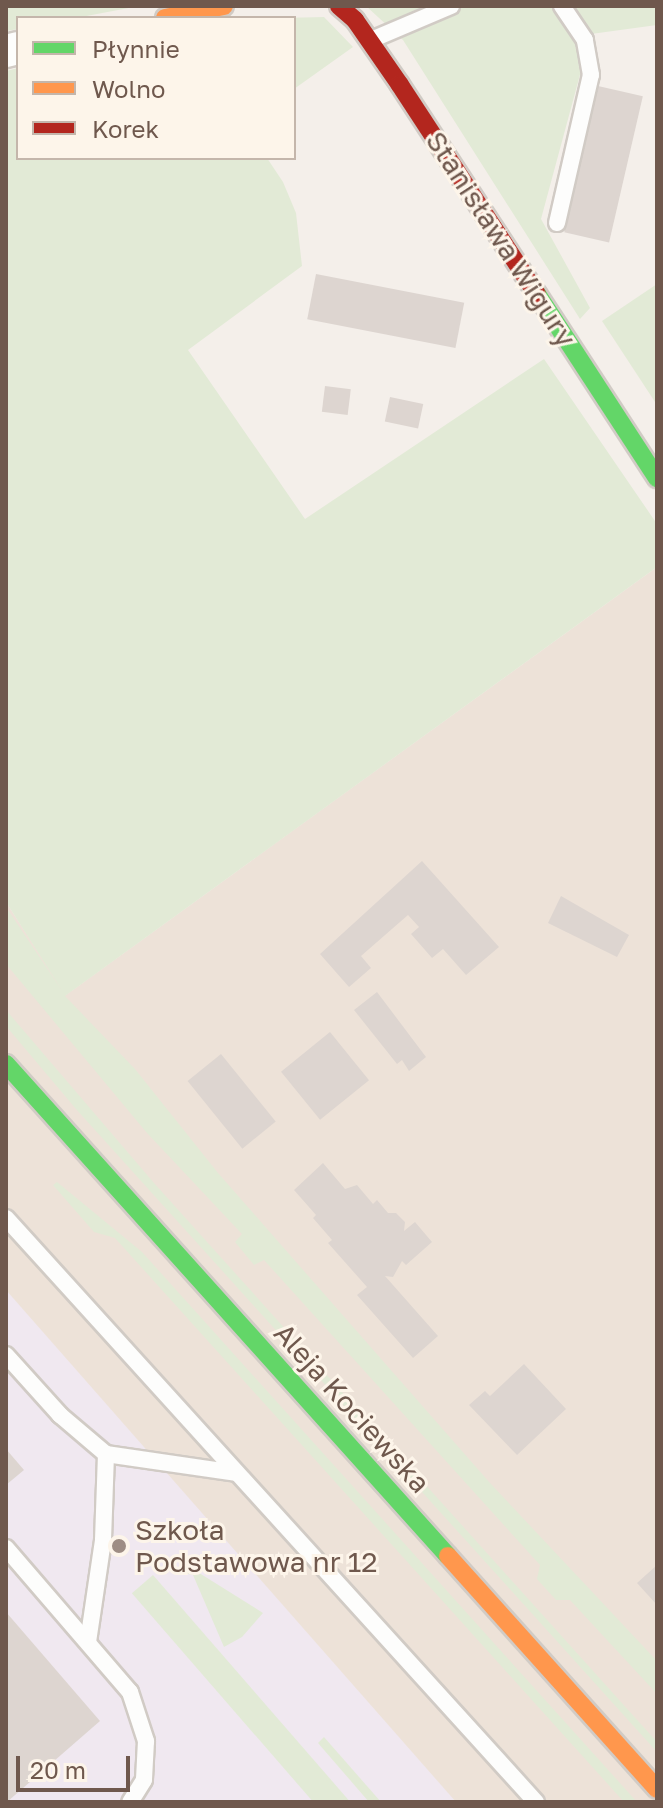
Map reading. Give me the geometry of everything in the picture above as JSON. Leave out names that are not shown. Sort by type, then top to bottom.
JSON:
[{"type":"street","points":[[175,16],[224,6]]},
{"type":"street","name":"Stanisława Wigury","points":[[339,6],[370,40],[657,478]]},
{"type":"street","name":"Aleja Kociewska","points":[[6,1064],[657,1789]]},
{"type":"lane","points":[[370,40],[451,6]]},
{"type":"lane","points":[[557,223],[591,75],[585,40],[562,6]]},
{"type":"lane","points":[[6,1218],[536,1802]]},
{"type":"lane","points":[[6,1355],[60,1415],[106,1454],[236,1473]]},
{"type":"lane","points":[[88,1642],[103,1540],[106,1454]]},
{"type":"lane","points":[[6,1548],[130,1692],[146,1741],[144,1780],[130,1802]]},
{"type":"shaded area","points":[[657,567],[657,1802],[6,1802],[6,902],[66,995]]},
{"type":"shaded area","name":"Szkoła Podstawowa nr 12","points":[[6,1290],[456,1802],[6,1802]]},
{"type":"green space","points":[[6,6],[139,6],[86,16],[16,16],[16,29],[6,31]]},
{"type":"green space","points":[[366,6],[657,6],[657,25],[591,34],[541,219],[590,308],[580,319],[403,40]]},
{"type":"green space","points":[[324,17],[353,47],[296,88],[296,18]]},
{"type":"green space","points":[[16,68],[16,160],[268,160],[283,182],[296,213],[302,266],[188,350],[305,519],[544,359],[657,524],[657,567],[65,996],[135,1069],[218,1173],[490,1483],[657,1661],[657,1694],[570,1600],[556,1600],[537,1579],[540,1565],[264,1260],[254,1265],[235,1242],[242,1234],[147,1133],[6,964],[6,907],[63,992],[6,902],[6,71]]},
{"type":"green space","points":[[657,284],[657,405],[602,321]]},
{"type":"green space","points":[[6,1010],[154,1183],[657,1742],[657,1752],[76,1109],[6,1026]]},
{"type":"green space","points":[[57,1182],[142,1252],[637,1802],[624,1802],[115,1238],[94,1232],[53,1185]]},
{"type":"green space","points":[[190,1562],[196,1571],[263,1613],[242,1637],[224,1647],[193,1575],[184,1573]]},
{"type":"green space","points":[[153,1575],[350,1802],[313,1802],[132,1593]]},
{"type":"green space","points":[[324,1737],[381,1802],[369,1802],[318,1743]]},
{"type":"building","points":[[598,86],[643,96],[609,243],[564,232]]},
{"type":"building","points":[[316,274],[464,303],[455,348],[307,319]]},
{"type":"building","points":[[325,386],[351,389],[348,415],[322,412]]},
{"type":"building","points":[[390,397],[423,404],[418,429],[385,421]]},
{"type":"building","points":[[422,861],[499,947],[466,975],[443,949],[432,958],[411,934],[419,927],[408,915],[361,956],[371,968],[349,987],[320,954]]},
{"type":"building","points":[[561,896],[629,935],[617,957],[548,923]]},
{"type":"building","points":[[377,992],[426,1057],[409,1071],[402,1060],[397,1064],[354,1010]]},
{"type":"building","points":[[330,1032],[369,1080],[320,1120],[281,1072]]},
{"type":"building","points":[[221,1054],[276,1122],[242,1149],[188,1081]]},
{"type":"building","points":[[323,1163],[345,1189],[357,1185],[373,1204],[377,1200],[388,1213],[396,1213],[405,1222],[404,1231],[415,1222],[432,1242],[406,1265],[402,1261],[393,1277],[385,1276],[438,1336],[413,1358],[357,1295],[367,1287],[328,1243],[332,1240],[313,1218],[316,1215],[294,1190]]},
{"type":"building","points":[[524,1364],[566,1409],[517,1455],[469,1405],[485,1391],[490,1396]]},
{"type":"building","points":[[6,1449],[24,1470],[6,1485]]},
{"type":"building","points":[[657,1565],[657,1605],[637,1583]]},
{"type":"building","points":[[6,1612],[100,1721],[7,1802],[6,1802]]},
{"type":"traffic: fast","points":[[537,294],[657,478]]},
{"type":"traffic: fast","points":[[6,1064],[448,1556]]},
{"type":"traffic: slow","points":[[175,16],[224,6]]},
{"type":"traffic: slow","points":[[448,1556],[657,1789]]},
{"type":"traffic: jam","points":[[339,6],[355,20],[400,85],[537,294]]},
{"type":"place","name":"Szkoła Podstawowa nr 12","points":[[119,1546]]}]
